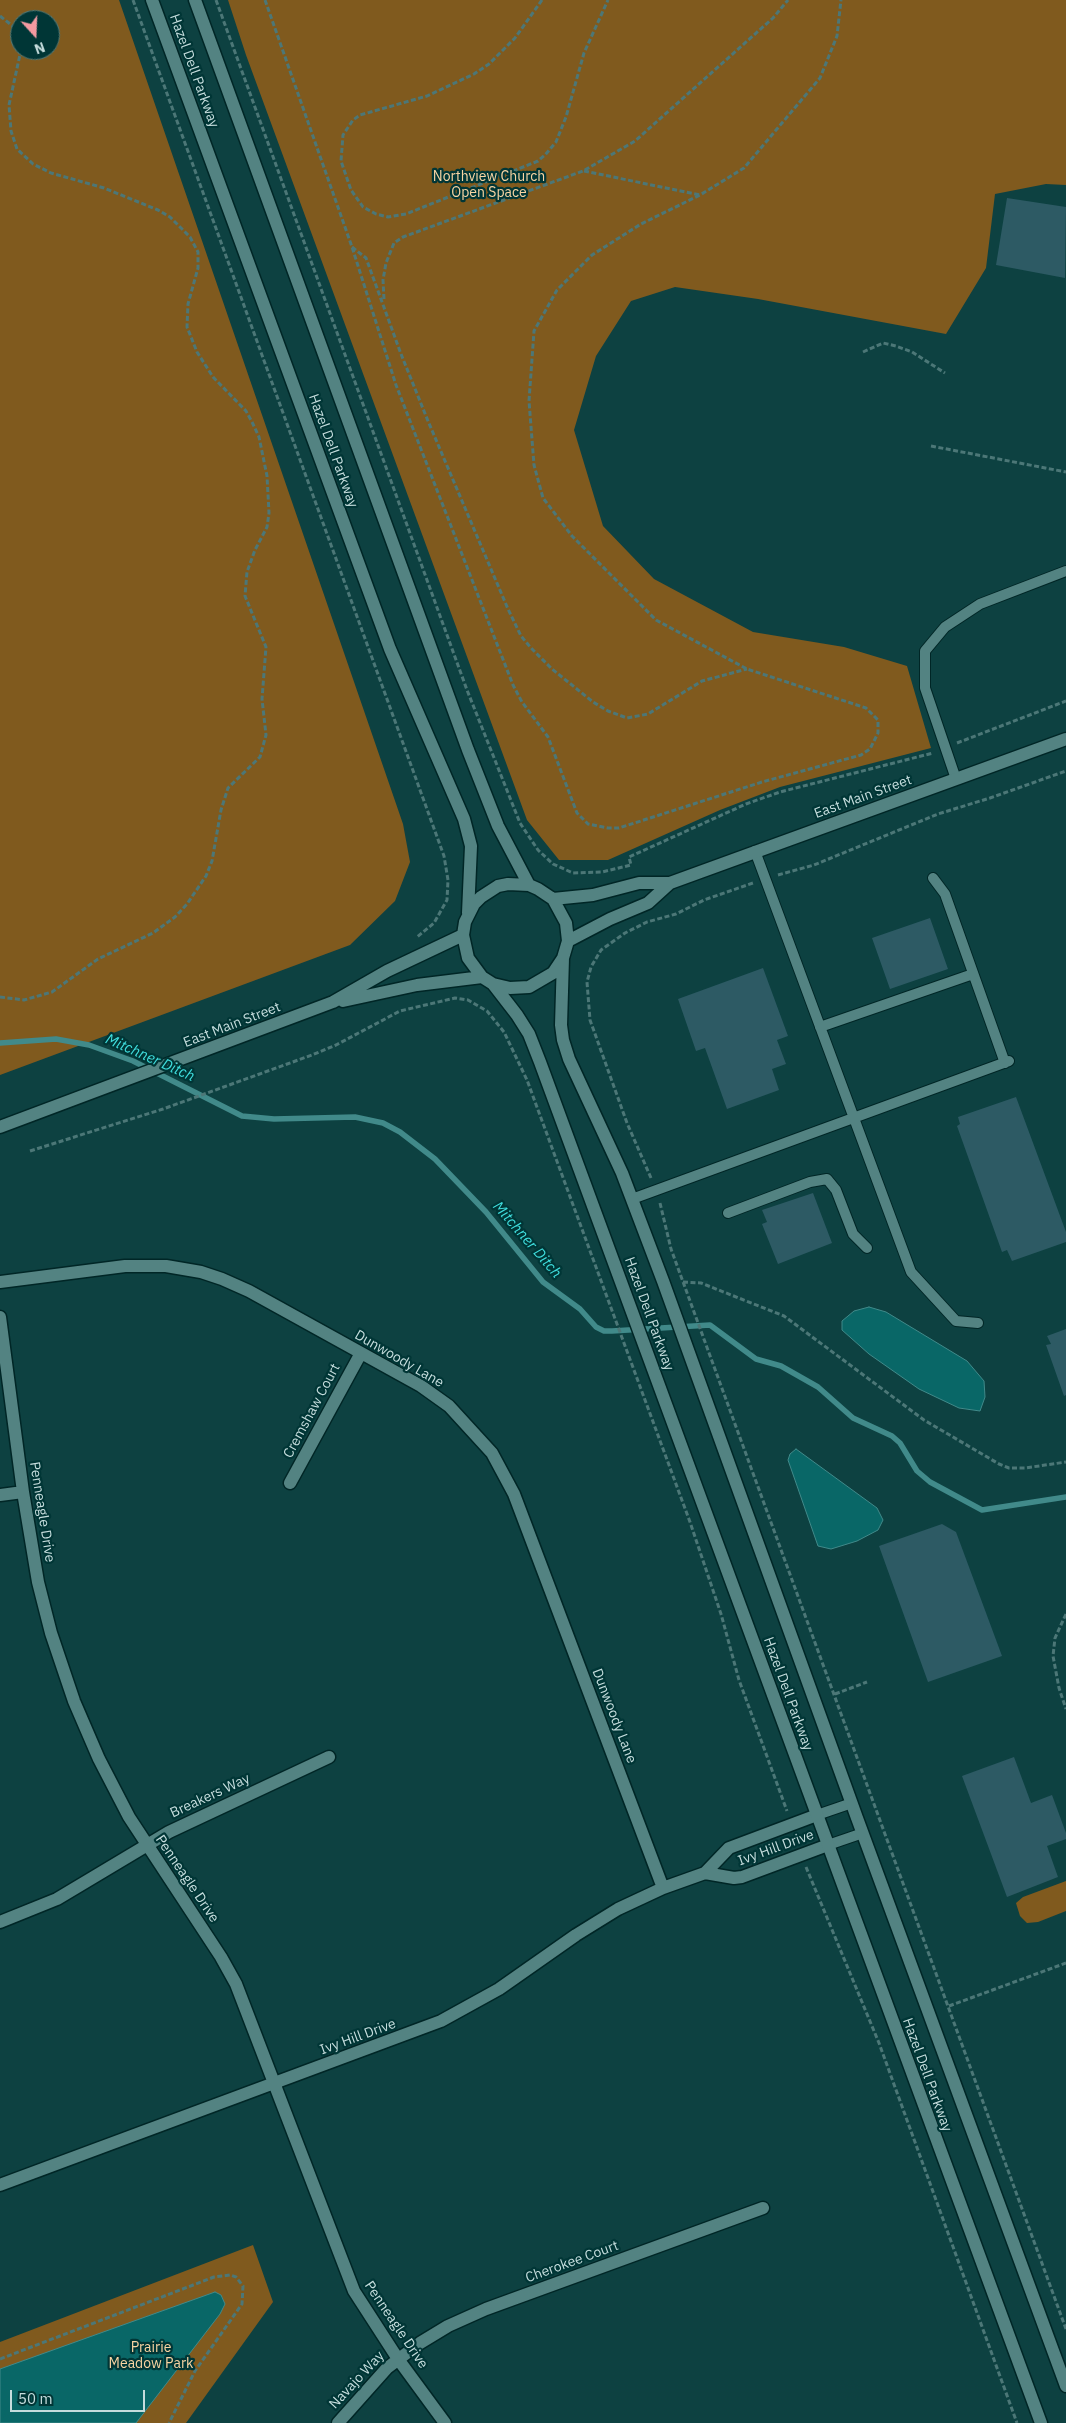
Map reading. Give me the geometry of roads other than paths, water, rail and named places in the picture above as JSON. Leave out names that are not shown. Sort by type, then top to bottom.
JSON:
[{"type":"main road","name":"Hazel Dell Parkway","points":[[152,0],[390,649],[464,819],[471,846],[468,913]]},
{"type":"main road","name":"Hazel Dell Parkway","points":[[195,0],[468,750],[498,826],[529,885]]},
{"type":"main road","name":"East Main Street","points":[[553,900],[593,895],[639,883],[670,882],[1066,739]]},
{"type":"main road","name":"East Main Street","points":[[568,941],[610,919],[648,903],[670,882]]},
{"type":"main road","points":[[508,884],[529,885],[553,900],[566,923],[568,941],[563,958],[553,973],[538,984],[520,988],[488,980],[468,958],[463,935],[468,913],[481,897],[498,886],[508,884]]},
{"type":"main road","name":"East Main Street","points":[[0,1127],[333,1002],[387,971],[463,935]]},
{"type":"main road","name":"Hazel Dell Parkway","points":[[563,958],[561,1025],[565,1049],[632,1199],[689,1350],[852,1803],[1066,2386]]},
{"type":"main road","name":"Hazel Dell Parkway","points":[[488,980],[517,1015],[529,1034],[1041,2423]]},
{"type":"main road","name":"East Main Street","points":[[333,1002],[425,984],[488,980]]},
{"type":"main road","name":"Dunwoody Lane","points":[[0,1282],[144,1265],[183,1269],[222,1278],[421,1386],[449,1406],[484,1442],[500,1464],[514,1494],[663,1888]]},
{"type":"main road","name":"Penneagle Drive","points":[[0,1317],[23,1492],[42,1600],[67,1682],[108,1778],[146,1844],[229,1970],[240,1993],[349,2281],[359,2300],[398,2358],[445,2423]]},
{"type":"main road","name":"Cremshaw Court","points":[[290,1483],[360,1354]]},
{"type":"main road","points":[[0,1495],[23,1492]]},
{"type":"main road","name":"Breakers Way","points":[[0,1922],[57,1899],[146,1844],[328,1757]]},
{"type":"main road","name":"Ivy Hill Drive","points":[[0,2185],[425,2028],[461,2011],[499,1989],[598,1920],[663,1888],[704,1873],[729,1848],[817,1814]]},
{"type":"main road","name":"Ivy Hill Drive","points":[[704,1873],[734,1878],[742,1877],[828,1846]]},
{"type":"main road","name":"Cherokee Court","points":[[398,2358],[432,2335],[472,2315],[763,2208]]},
{"type":"main road","name":"Navajo Way","points":[[338,2423],[380,2374],[398,2358]]},
{"type":"lane","points":[[956,779],[925,688],[925,651],[945,628],[980,604],[1066,571]]},
{"type":"lane","points":[[756,851],[911,1272],[956,1321],[978,1323]]},
{"type":"lane","points":[[632,1199],[1007,1062],[945,894],[933,878]]},
{"type":"lane","points":[[820,1027],[973,974]]},
{"type":"lane","points":[[728,1213],[810,1182],[826,1179],[836,1190],[853,1234],[866,1248]]},
{"type":"lane","points":[[817,1814],[852,1803]]},
{"type":"lane","points":[[828,1846],[863,1833]]},
{"type":"water","points":[[869,1307],[886,1312],[967,1361],[984,1381],[985,1397],[980,1411],[959,1408],[919,1389],[869,1354],[842,1330],[842,1321],[854,1311]]},
{"type":"water","points":[[796,1449],[877,1508],[883,1520],[878,1530],[857,1541],[831,1549],[818,1546],[788,1460],[790,1454]]},
{"type":"water","points":[[215,2292],[221,2295],[225,2304],[220,2314],[136,2423],[0,2423],[0,2369]]},
{"type":"waterway","name":"Mitchner Ditch","points":[[0,1043],[56,1039],[89,1045],[133,1061],[242,1116],[274,1119],[355,1117],[383,1123],[400,1132],[435,1159],[486,1212],[543,1282],[580,1309],[596,1327],[604,1331],[612,1331],[710,1325],[756,1359],[781,1366],[818,1387],[853,1418],[892,1436],[900,1443],[917,1471],[930,1482],[982,1510],[1066,1497]]},
{"type":"park label","name":"Northview Church Open Space","points":[[489,186]]},
{"type":"park label","name":"Prairie Meadow Park","points":[[151,2356]]}]
